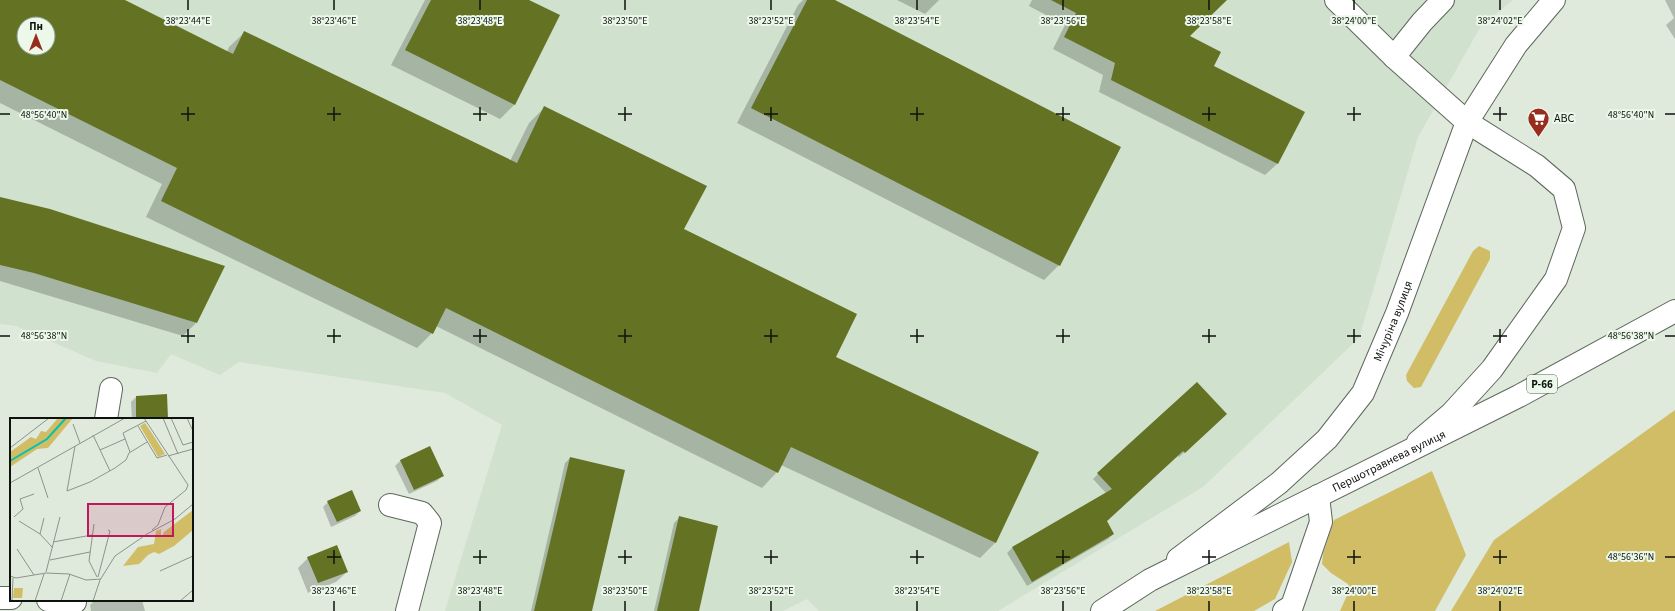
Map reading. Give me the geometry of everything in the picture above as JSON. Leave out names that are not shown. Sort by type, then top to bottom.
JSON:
[{"type":"street","points":[[1336,0],[1394,57],[1466,122],[1537,166],[1564,189],[1574,228],[1556,279],[1492,369],[1451,414],[1407,452]]},
{"type":"street","points":[[1394,57],[1422,22],[1443,0]]},
{"type":"street","name":"Мічуріна вулиця","points":[[1150,580],[1279,483],[1327,439],[1363,393],[1405,291],[1466,122],[1516,45],[1554,0]]},
{"type":"street","name":"Першотравнева вулиця","points":[[1102,611],[1150,580],[1519,396],[1675,311]]},
{"type":"street","points":[[106,418],[111,389]]},
{"type":"street","points":[[1289,610],[1321,522],[1318,496]]},
{"type":"street","points":[[390,505],[422,513],[430,523],[407,611]]},
{"type":"street","points":[[55,601],[75,604]]},
{"type":"shaded area","points":[[0,0],[1513,0],[1481,26],[1418,137],[1359,338],[1203,487],[998,611],[819,611],[807,599],[783,611],[445,611],[502,425],[445,393],[239,362],[220,375],[171,354],[157,373],[96,361],[16,326],[0,324]]},
{"type":"shaded area","points":[[1479,246],[1490,251],[1490,259],[1421,387],[1414,388],[1407,381],[1406,375],[1473,251]]},
{"type":"shaded area","points":[[1675,410],[1675,611],[1451,611],[1494,540]]},
{"type":"shaded area","points":[[1432,471],[1466,555],[1435,611],[1340,611],[1348,593],[1348,584],[1331,573],[1322,564],[1323,554],[1334,520]]},
{"type":"shaded area","points":[[1289,542],[1292,562],[1275,599],[1254,611],[1155,611]]},
{"type":"building","points":[[0,0],[125,0],[233,54],[244,31],[517,163],[544,106],[707,186],[684,229],[857,314],[836,357],[1039,452],[996,543],[791,447],[778,473],[446,308],[433,334],[161,201],[177,168],[0,80]]},
{"type":"building","points":[[431,0],[529,0],[560,15],[515,105],[405,50]]},
{"type":"building","points":[[807,0],[835,0],[1121,147],[1060,266],[751,108]]},
{"type":"building","points":[[1051,0],[1227,0],[1190,36],[1221,52],[1214,66],[1305,112],[1278,164],[1111,80],[1115,63],[1064,37],[1076,13]]},
{"type":"building","points":[[0,197],[50,209],[225,266],[197,323],[34,273],[0,265]]},
{"type":"building","points":[[1197,382],[1227,414],[1185,453],[1183,451],[1107,521],[1114,534],[1032,582],[1012,547],[1112,489],[1097,473]]},
{"type":"building","points":[[167,394],[168,418],[136,418],[136,396]]},
{"type":"building","points":[[430,446],[444,476],[414,490],[400,460]]},
{"type":"building","points":[[570,457],[625,470],[592,611],[534,611]]},
{"type":"building","points":[[352,490],[361,511],[337,522],[327,501]]},
{"type":"building","points":[[679,516],[718,526],[699,611],[657,611]]},
{"type":"building","points":[[337,545],[348,572],[318,583],[307,557]]},
{"type":"place","name":"ABC","points":[[1538,138]]}]
